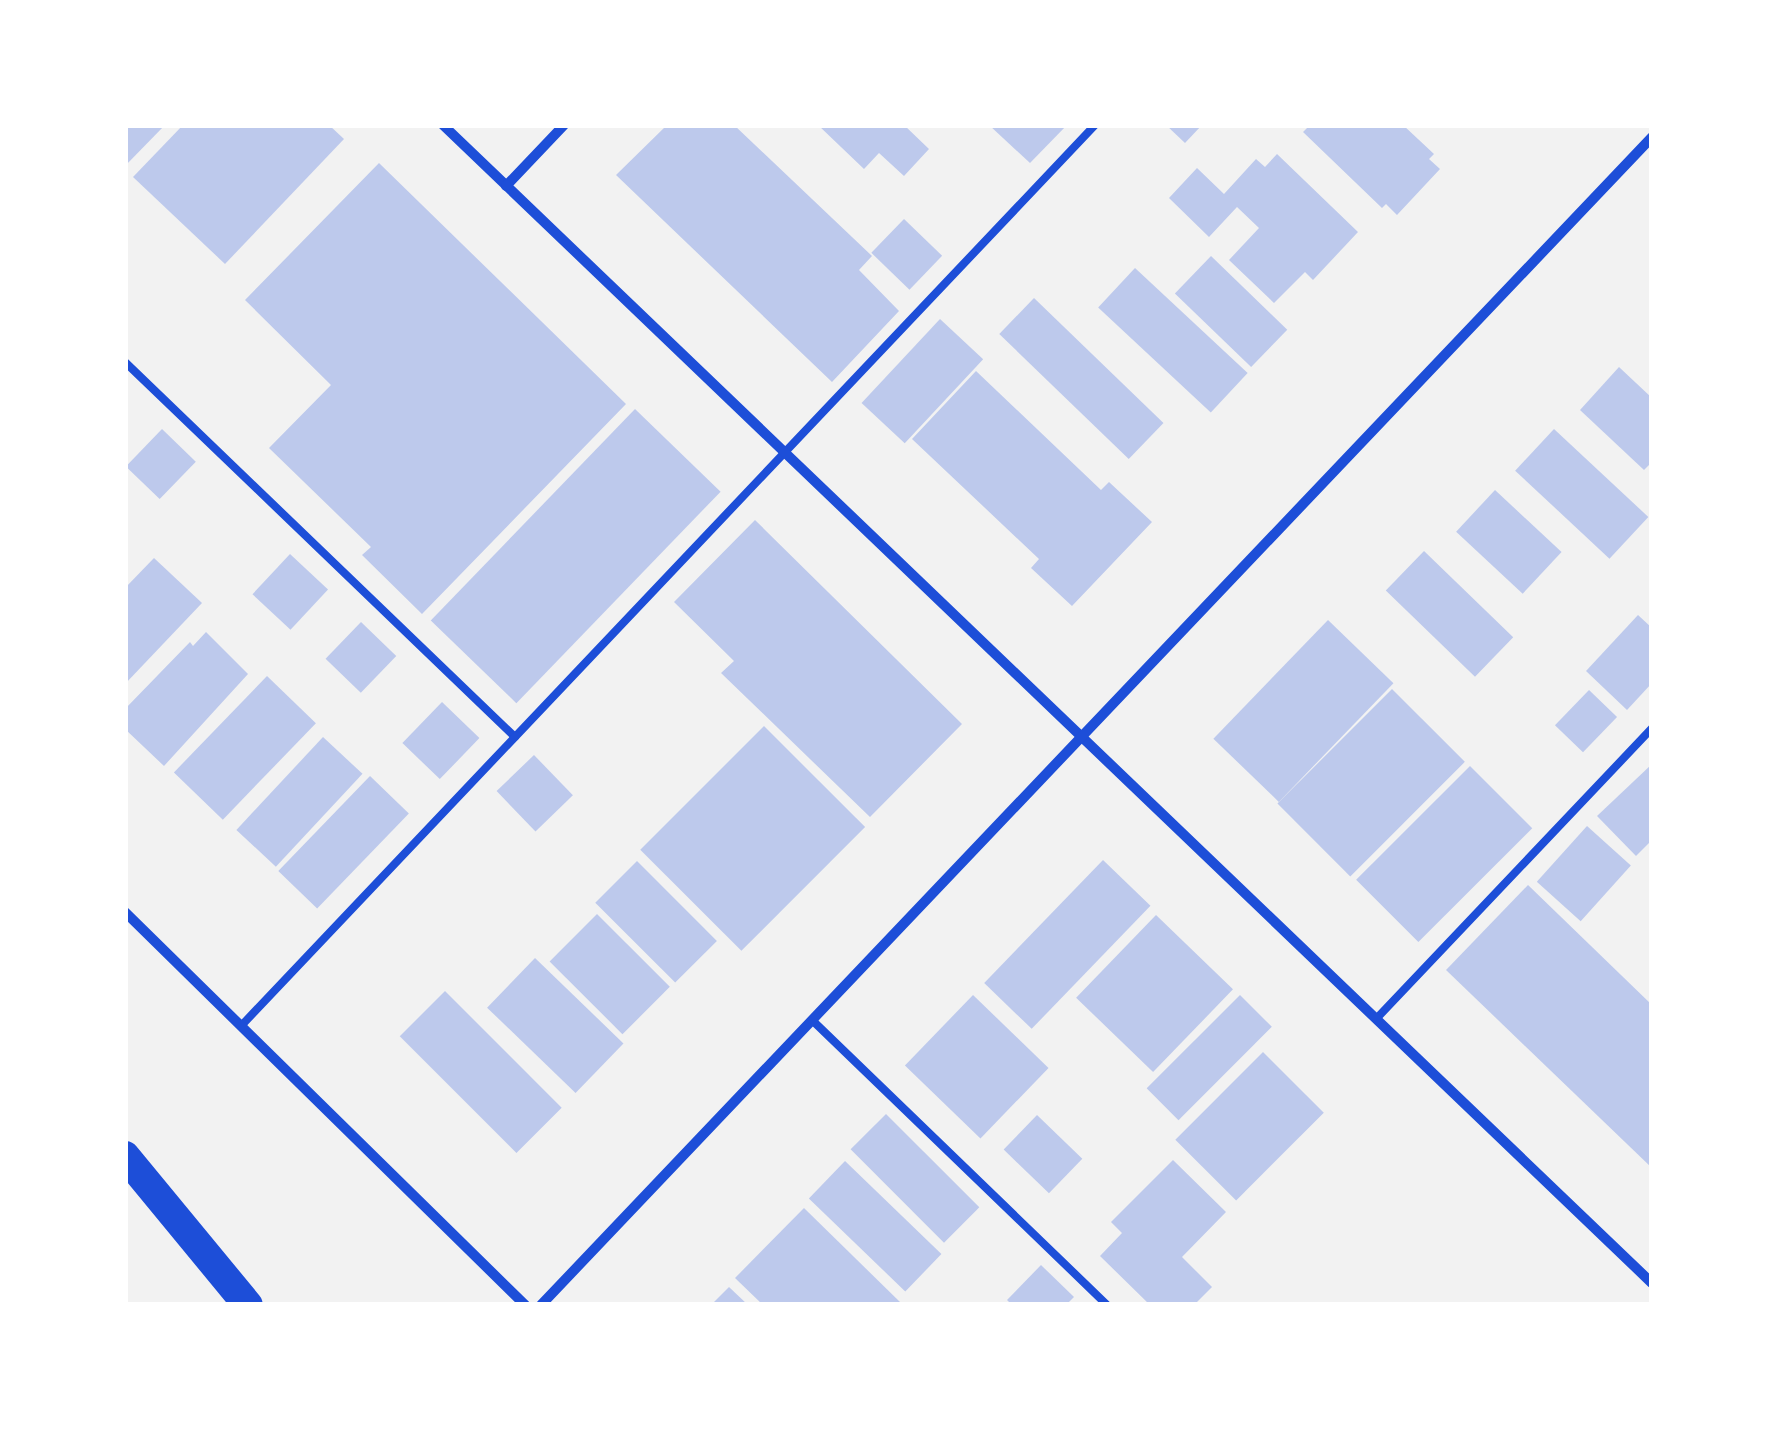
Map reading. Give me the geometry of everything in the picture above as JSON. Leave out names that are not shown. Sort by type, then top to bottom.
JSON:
[{"type":"highway","points":[[125,1156],[248,1305]]},
{"type":"street","points":[[444,125],[1652,1282]]},
{"type":"street","points":[[506,186],[564,125]]},
{"type":"street","points":[[541,1305],[1652,137]]},
{"type":"street","points":[[125,912],[525,1305]]},
{"type":"lane","points":[[241,1026],[1095,125]]},
{"type":"lane","points":[[125,362],[515,737]]},
{"type":"lane","points":[[1377,1018],[1652,728]]},
{"type":"lane","points":[[812,1020],[1104,1304]]},
{"type":"building","points":[[125,125],[165,125],[125,166]]},
{"type":"building","points":[[183,125],[329,125],[344,139],[225,264],[133,177]]},
{"type":"building","points":[[667,125],[734,125],[872,256],[859,270],[899,311],[832,382],[616,175]]},
{"type":"building","points":[[818,125],[904,125],[929,149],[904,176],[879,153],[864,169]]},
{"type":"building","points":[[989,125],[1067,125],[1030,163]]},
{"type":"building","points":[[1166,125],[1202,125],[1185,143]]},
{"type":"building","points":[[1310,125],[1403,125],[1434,154],[1429,159],[1440,169],[1397,215],[1386,204],[1382,208],[1303,132]]},
{"type":"building","points":[[1277,154],[1358,232],[1313,280],[1305,272],[1274,303],[1229,260],[1259,228],[1237,207],[1209,237],[1169,198],[1197,168],[1224,194],[1256,159],[1265,167]]},
{"type":"building","points":[[379,163],[626,404],[422,614],[362,555],[371,547],[269,448],[331,385],[245,300]]},
{"type":"building","points":[[904,219],[942,256],[909,290],[871,253]]},
{"type":"building","points":[[1211,256],[1287,330],[1251,367],[1175,293]]},
{"type":"building","points":[[1135,268],[1248,373],[1211,413],[1098,307]]},
{"type":"building","points":[[1034,298],[1163,423],[1129,459],[999,334]]},
{"type":"building","points":[[940,319],[983,359],[905,443],[862,403]]},
{"type":"building","points":[[1619,367],[1652,398],[1652,462],[1644,470],[1580,410]]},
{"type":"building","points":[[976,371],[1101,490],[1109,482],[1152,522],[1072,606],[1031,568],[1039,559],[912,439]]},
{"type":"building","points":[[635,409],[721,492],[516,703],[431,620]]},
{"type":"building","points":[[162,429],[196,462],[160,499],[126,466]]},
{"type":"building","points":[[1554,429],[1648,517],[1609,559],[1515,471]]},
{"type":"building","points":[[1495,490],[1562,552],[1523,594],[1456,532]]},
{"type":"building","points":[[755,520],[962,724],[870,817],[721,673],[734,661],[674,602]]},
{"type":"building","points":[[1424,551],[1513,637],[1475,677],[1386,591]]},
{"type":"building","points":[[290,554],[328,589],[291,630],[252,594]]},
{"type":"building","points":[[154,558],[202,603],[125,684],[125,588]]},
{"type":"building","points":[[1638,615],[1652,628],[1652,683],[1627,710],[1586,671]]},
{"type":"building","points":[[1328,620],[1393,683],[1279,802],[1213,739]]},
{"type":"building","points":[[361,622],[396,656],[361,693],[326,659]]},
{"type":"building","points":[[206,632],[248,674],[164,766],[125,729],[125,709],[190,642],[193,646]]},
{"type":"building","points":[[267,676],[316,723],[223,820],[174,772]]},
{"type":"building","points":[[1392,689],[1465,762],[1350,876],[1277,804]]},
{"type":"building","points":[[1589,690],[1617,717],[1583,752],[1555,725]]},
{"type":"building","points":[[442,702],[479,738],[440,779],[402,743]]},
{"type":"building","points":[[764,726],[865,827],[741,951],[640,850]]},
{"type":"building","points":[[323,737],[362,774],[276,867],[236,830]]},
{"type":"building","points":[[534,755],[573,795],[535,831],[497,791]]},
{"type":"building","points":[[1652,764],[1652,840],[1636,856],[1597,816]]},
{"type":"building","points":[[1470,766],[1532,828],[1418,942],[1356,880]]},
{"type":"building","points":[[370,776],[409,814],[317,908],[278,871]]},
{"type":"building","points":[[1587,826],[1631,865],[1581,921],[1537,882]]},
{"type":"building","points":[[1103,860],[1150,906],[1032,1029],[984,983]]},
{"type":"building","points":[[637,861],[717,941],[675,983],[595,903]]},
{"type":"building","points":[[1528,885],[1652,1005],[1652,1168],[1446,970]]},
{"type":"building","points":[[597,914],[670,987],[622,1034],[550,961]]},
{"type":"building","points":[[1156,915],[1233,989],[1153,1072],[1076,998]]},
{"type":"building","points":[[535,958],[623,1043],[576,1093],[487,1008]]},
{"type":"building","points":[[445,991],[562,1108],[516,1153],[400,1036]]},
{"type":"building","points":[[973,995],[1049,1068],[980,1138],[905,1065]]},
{"type":"building","points":[[1240,995],[1272,1027],[1178,1120],[1147,1088]]},
{"type":"building","points":[[1263,1052],[1324,1113],[1236,1200],[1175,1140]]},
{"type":"building","points":[[886,1114],[979,1207],[944,1243],[851,1149]]},
{"type":"building","points":[[1037,1115],[1082,1159],[1049,1193],[1004,1150]]},
{"type":"building","points":[[1173,1160],[1226,1212],[1182,1257],[1212,1287],[1194,1305],[1150,1305],[1100,1256],[1122,1233],[1111,1222]]},
{"type":"building","points":[[845,1161],[941,1254],[905,1291],[809,1198]]},
{"type":"building","points":[[804,1208],[900,1302],[898,1305],[763,1305],[735,1278]]},
{"type":"building","points":[[1041,1265],[1074,1297],[1066,1305],[1012,1305],[1007,1300]]},
{"type":"building","points":[[729,1287],[748,1305],[711,1305]]}]
